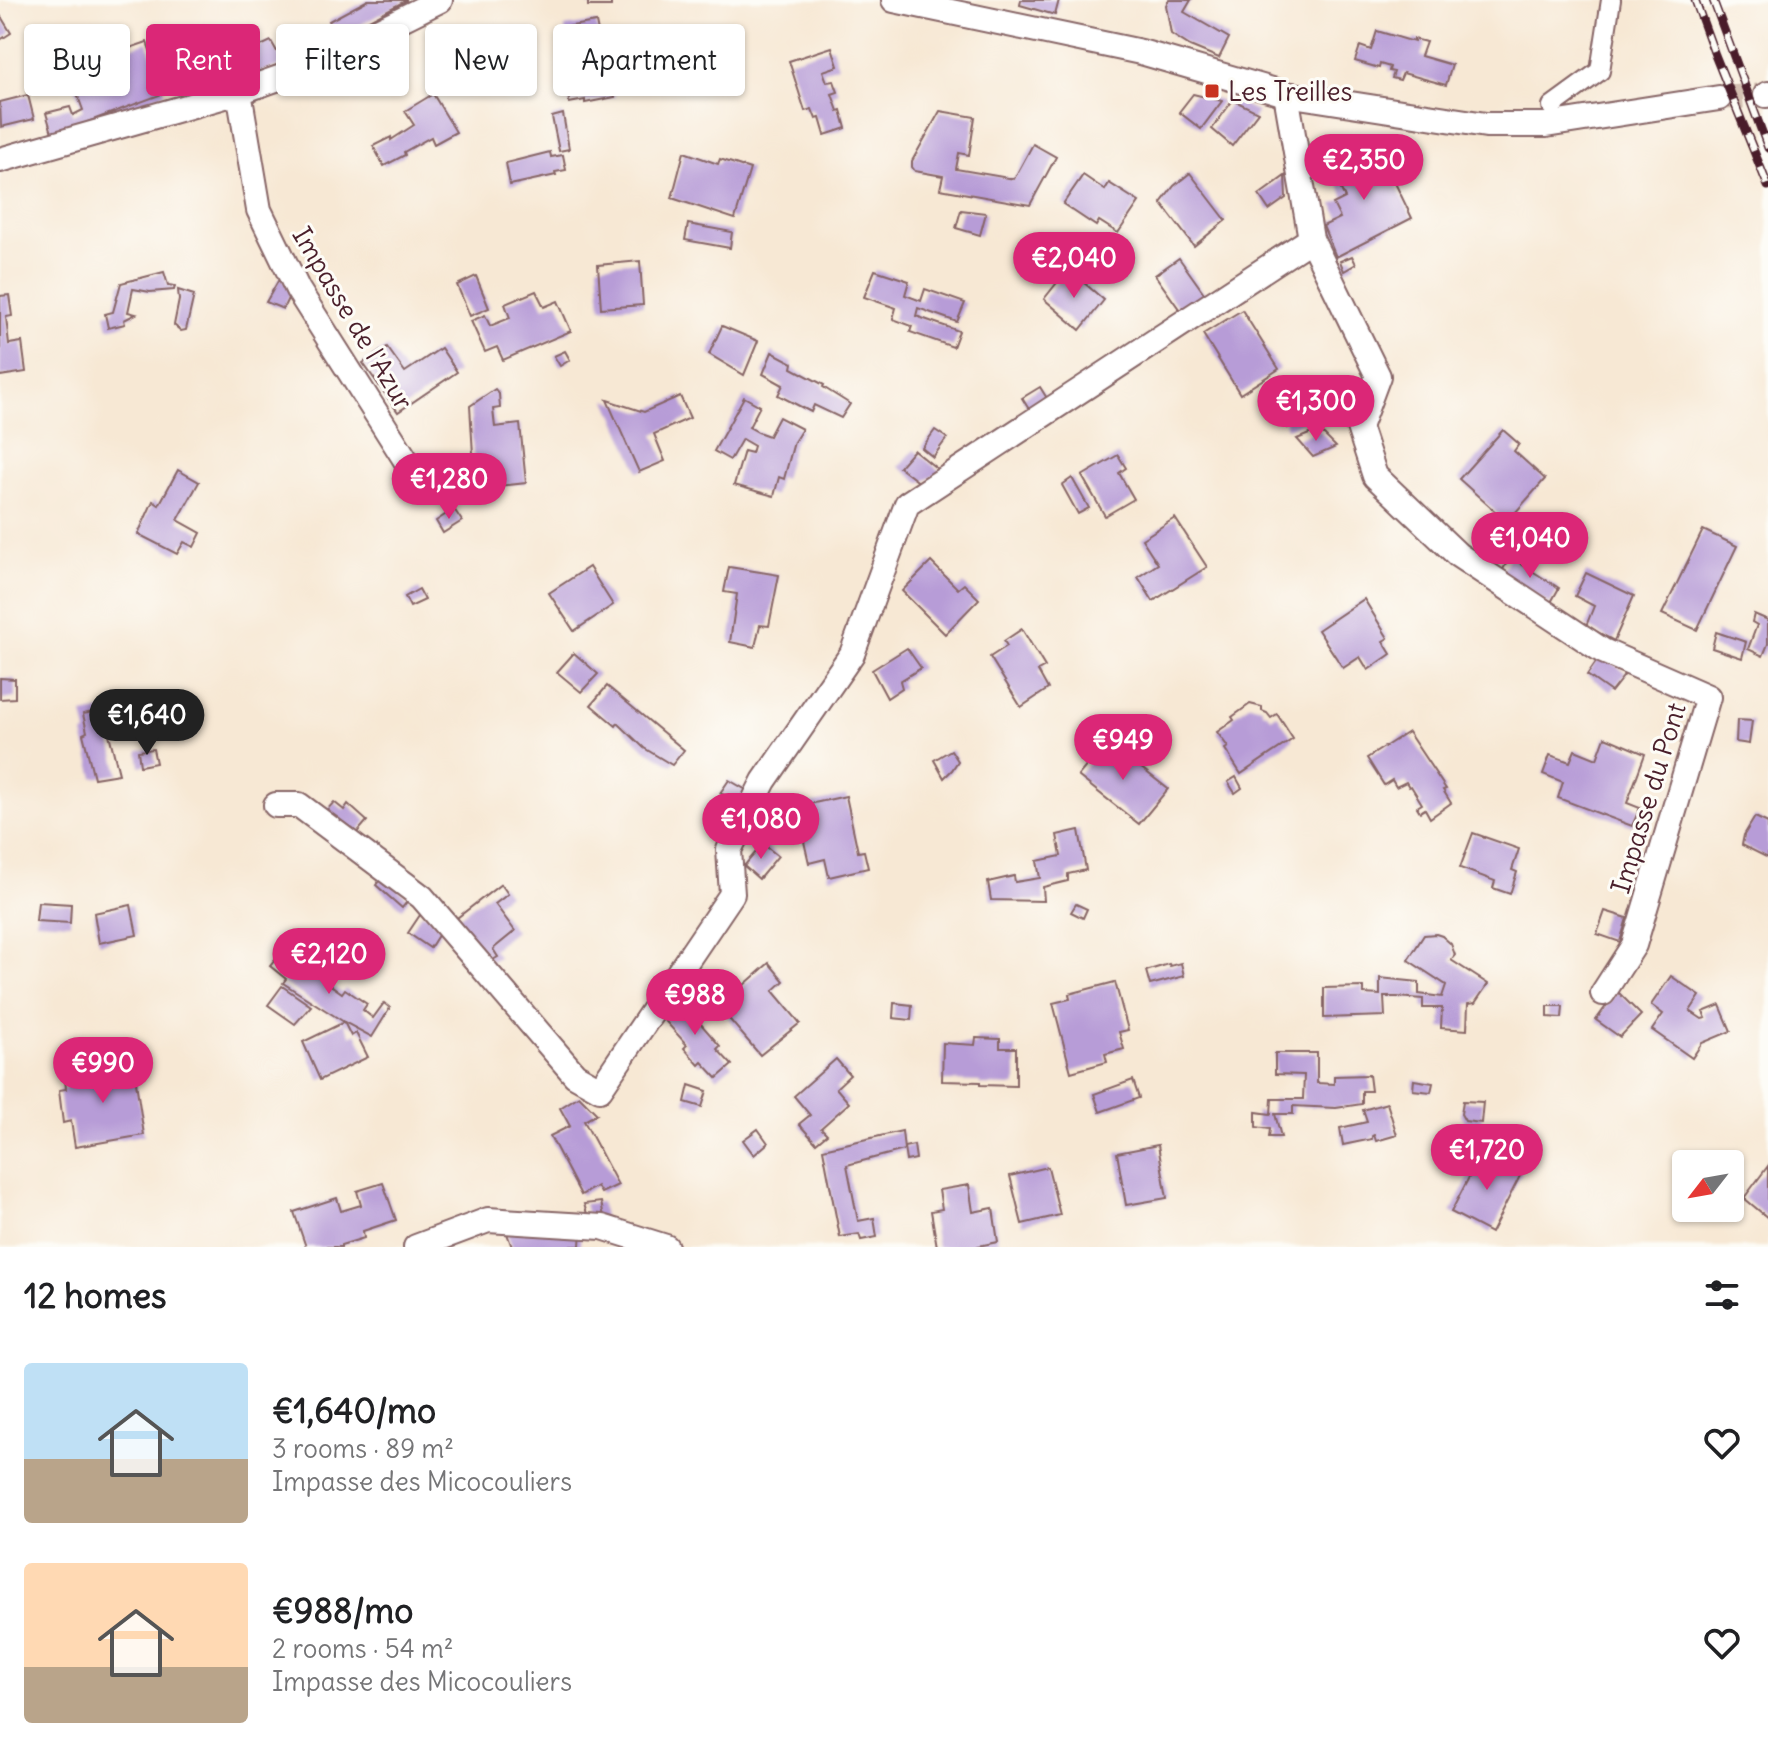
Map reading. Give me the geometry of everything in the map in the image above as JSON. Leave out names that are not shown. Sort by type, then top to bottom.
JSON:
[{"type":"street","points":[[260,85],[293,73],[440,0]]},
{"type":"street","points":[[894,0],[1141,52],[1286,94],[1486,125],[1546,125],[1719,98]]},
{"type":"street","points":[[1552,106],[1600,71],[1611,0]]},
{"type":"street","name":"Impasse du Pont","points":[[1286,94],[1311,239],[1378,376],[1359,427],[1375,476],[1458,555],[1603,651],[1708,697],[1634,945],[1603,993]]},
{"type":"street","points":[[0,160],[225,96]]},
{"type":"street","name":"Impasse de l'Azur","points":[[240,96],[259,210],[298,290],[414,473]]},
{"type":"street","points":[[276,805],[299,805],[422,897],[575,1075],[600,1089],[732,894],[729,850],[764,781],[852,654],[907,504],[1311,239]]},
{"type":"street","points":[[416,1247],[488,1220],[602,1227],[666,1247]]},
{"type":"building","points":[[368,0],[407,0],[362,24],[330,24],[329,21]]},
{"type":"building","points":[[588,0],[611,0],[611,6],[588,6]]},
{"type":"building","points":[[1021,0],[1059,0],[1055,15],[1020,5]]},
{"type":"building","points":[[1169,0],[1191,0],[1184,12],[1229,38],[1219,58],[1171,34],[1166,5]]},
{"type":"building","points":[[0,15],[11,33],[0,40]]},
{"type":"building","points":[[1377,31],[1414,42],[1414,39],[1426,42],[1421,56],[1452,65],[1446,85],[1403,73],[1400,80],[1392,78],[1394,72],[1389,71],[1390,67],[1380,64],[1379,68],[1355,61],[1360,46],[1371,50]]},
{"type":"building","points":[[271,41],[276,50],[276,67],[260,73],[260,46]]},
{"type":"building","points":[[146,42],[146,96],[157,96],[87,122],[89,127],[53,136],[46,113],[70,107],[73,115],[83,110],[78,96],[130,96],[130,48]]},
{"type":"building","points":[[832,47],[838,66],[823,71],[827,82],[834,81],[838,92],[832,94],[846,128],[825,135],[820,118],[816,119],[812,109],[805,111],[789,61]]},
{"type":"building","points":[[1193,94],[1222,101],[1201,129],[1179,112]]},
{"type":"building","points":[[28,96],[34,119],[1,127],[0,102]]},
{"type":"building","points":[[434,96],[456,132],[434,144],[431,137],[384,166],[373,146],[391,137],[391,140],[414,125],[405,111]]},
{"type":"building","points":[[569,96],[615,97],[585,103],[585,100],[569,103]]},
{"type":"building","points":[[1233,100],[1258,112],[1232,146],[1212,129]]},
{"type":"building","points":[[940,111],[975,117],[969,155],[959,153],[956,169],[1014,179],[1033,144],[1056,157],[1030,205],[940,189],[943,176],[915,171],[912,161]]},
{"type":"building","points":[[563,114],[569,149],[559,151],[552,117]]},
{"type":"building","points":[[1352,148],[1351,156],[1361,155],[1362,165],[1381,154],[1412,218],[1336,257],[1323,226],[1340,218],[1333,204],[1345,198],[1336,179],[1335,150]]},
{"type":"building","points":[[550,152],[551,157],[563,155],[566,170],[510,185],[506,163]]},
{"type":"building","points":[[684,152],[718,164],[720,159],[750,169],[735,219],[672,198]]},
{"type":"building","points":[[1190,173],[1226,220],[1194,246],[1161,203],[1174,186]]},
{"type":"building","points":[[1083,175],[1105,190],[1109,183],[1139,202],[1118,233],[1099,221],[1096,226],[1063,204]]},
{"type":"building","points":[[1285,176],[1286,198],[1269,210],[1259,195]]},
{"type":"building","points":[[961,210],[986,213],[980,235],[956,228]]},
{"type":"building","points":[[688,224],[732,232],[730,248],[685,240]]},
{"type":"building","points":[[1110,240],[1123,250],[1114,260],[1099,254]]},
{"type":"building","points":[[1352,256],[1356,264],[1344,271],[1340,261]]},
{"type":"building","points":[[1179,258],[1206,296],[1182,313],[1155,275]]},
{"type":"building","points":[[640,261],[643,305],[601,308],[598,265]]},
{"type":"building","points":[[1068,269],[1104,300],[1080,330],[1044,299]]},
{"type":"building","points":[[875,270],[909,281],[905,295],[921,301],[925,289],[965,303],[957,322],[918,308],[916,316],[959,331],[953,347],[910,332],[912,326],[893,319],[896,308],[864,297]]},
{"type":"building","points":[[164,272],[168,285],[175,286],[174,290],[150,292],[133,289],[128,312],[136,314],[124,320],[125,324],[108,328],[105,314],[113,312],[121,283]]},
{"type":"building","points":[[281,276],[291,292],[283,309],[266,302]]},
{"type":"building","points":[[476,276],[489,308],[470,316],[457,285]]},
{"type":"building","points":[[178,290],[194,295],[186,330],[181,331],[174,325]]},
{"type":"building","points":[[536,291],[544,307],[558,301],[571,331],[503,360],[497,347],[485,352],[471,321],[485,315],[490,326],[510,318],[505,304]]},
{"type":"building","points":[[9,295],[12,316],[6,317],[9,344],[22,342],[26,372],[0,376],[0,296]]},
{"type":"building","points":[[1242,310],[1279,369],[1240,394],[1203,334]]},
{"type":"building","points":[[722,326],[758,341],[744,375],[709,354]]},
{"type":"building","points":[[387,347],[405,372],[441,348],[457,372],[398,412],[363,363]]},
{"type":"building","points":[[565,351],[570,360],[560,366],[554,356]]},
{"type":"building","points":[[772,352],[793,363],[792,368],[824,385],[850,404],[841,418],[814,405],[811,412],[778,395],[783,385],[763,374]]},
{"type":"building","points":[[1040,387],[1048,400],[1030,411],[1022,398]]},
{"type":"building","points":[[495,389],[499,394],[500,408],[493,409],[495,427],[520,424],[526,483],[470,489],[468,471],[474,470],[470,406]]},
{"type":"building","points":[[680,396],[690,418],[654,434],[665,461],[639,472],[607,400],[644,412]]},
{"type":"building","points":[[744,397],[760,406],[749,427],[758,432],[769,436],[779,417],[802,429],[794,442],[784,479],[779,477],[774,496],[734,485],[744,451],[752,453],[754,446],[742,439],[730,460],[714,451]]},
{"type":"building","points":[[1302,406],[1308,420],[1287,428],[1282,414]]},
{"type":"building","points":[[935,430],[947,438],[933,457],[922,448]]},
{"type":"building","points":[[1319,430],[1336,447],[1313,457],[1297,439]]},
{"type":"building","points":[[1503,430],[1519,444],[1514,451],[1545,479],[1507,522],[1459,479]]},
{"type":"building","points":[[914,450],[941,472],[920,483],[899,467]]},
{"type":"building","points":[[1118,455],[1126,468],[1119,473],[1134,499],[1105,516],[1082,476]]},
{"type":"building","points":[[178,470],[199,482],[178,520],[201,533],[194,547],[184,542],[177,554],[138,534],[153,501],[159,505]]},
{"type":"building","points":[[1072,478],[1089,508],[1078,514],[1062,485]]},
{"type":"building","points":[[454,509],[462,521],[443,533],[436,521]]},
{"type":"building","points":[[1175,518],[1207,567],[1153,601],[1138,577],[1158,564],[1142,539]]},
{"type":"building","points":[[1703,530],[1737,546],[1697,630],[1662,614]]},
{"type":"building","points":[[1510,557],[1559,588],[1550,604],[1501,573]]},
{"type":"building","points":[[931,562],[958,589],[964,584],[979,599],[945,634],[902,591]]},
{"type":"building","points":[[589,567],[613,605],[574,631],[549,593]]},
{"type":"building","points":[[729,567],[779,575],[769,626],[760,625],[755,647],[730,642],[737,594],[724,592]]},
{"type":"building","points":[[1586,573],[1634,596],[1614,641],[1586,626],[1594,606],[1575,596]]},
{"type":"building","points":[[419,589],[425,600],[410,607],[405,597]]},
{"type":"building","points":[[1364,599],[1388,638],[1383,641],[1391,654],[1368,670],[1360,657],[1343,668],[1318,630]]},
{"type":"building","points":[[1754,614],[1768,620],[1768,644],[1763,656],[1748,649],[1757,625],[1752,622]]},
{"type":"building","points":[[1022,629],[1045,667],[1038,671],[1048,689],[1021,707],[990,657],[1007,646],[1004,641]]},
{"type":"building","points":[[1716,632],[1746,642],[1742,658],[1712,648]]},
{"type":"building","points":[[907,648],[921,668],[900,681],[902,688],[887,698],[872,670]]},
{"type":"building","points":[[574,653],[598,674],[581,692],[557,672]]},
{"type":"building","points":[[1601,655],[1626,673],[1611,692],[1587,675]]},
{"type":"building","points":[[0,678],[15,679],[15,698],[0,699]]},
{"type":"building","points":[[607,686],[684,750],[672,765],[644,748],[618,723],[616,726],[591,705]]},
{"type":"building","points":[[1250,704],[1262,707],[1262,711],[1271,718],[1277,714],[1293,739],[1241,774],[1217,732]]},
{"type":"building","points":[[103,710],[119,774],[94,778],[83,734],[87,732],[83,714]]},
{"type":"building","points":[[1737,720],[1752,721],[1749,744],[1736,742]]},
{"type":"building","points":[[1408,732],[1446,789],[1443,790],[1451,803],[1430,818],[1425,809],[1420,812],[1417,807],[1422,804],[1411,786],[1406,782],[1396,787],[1392,780],[1384,785],[1367,758]]},
{"type":"building","points":[[1605,737],[1645,754],[1627,803],[1640,808],[1632,826],[1558,798],[1563,782],[1543,774],[1550,755],[1570,762],[1575,750],[1597,759]]},
{"type":"building","points":[[1107,741],[1168,789],[1139,824],[1078,776]]},
{"type":"building","points":[[153,749],[156,763],[140,766],[138,751]]},
{"type":"building","points":[[951,750],[958,761],[944,778],[934,760]]},
{"type":"building","points":[[1236,777],[1242,788],[1235,793],[1228,782]]},
{"type":"building","points":[[729,780],[748,791],[725,837],[711,830],[726,796],[720,793]]},
{"type":"building","points":[[846,796],[858,852],[864,851],[868,868],[829,877],[825,859],[809,863],[796,807]]},
{"type":"building","points":[[334,802],[344,810],[348,804],[367,821],[354,836],[324,813]]},
{"type":"building","points":[[1755,817],[1768,823],[1768,858],[1742,845]]},
{"type":"building","points":[[1079,830],[1086,870],[1068,874],[1068,881],[1043,887],[1044,901],[991,900],[988,882],[1014,876],[1015,882],[1040,878],[1037,861],[1061,856],[1057,835]]},
{"type":"building","points":[[1473,833],[1519,849],[1512,870],[1517,872],[1510,894],[1493,888],[1495,881],[1460,868]]},
{"type":"building","points":[[763,844],[778,856],[759,879],[744,866]]},
{"type":"building","points":[[383,876],[409,899],[402,908],[376,885]]},
{"type":"building","points":[[501,884],[508,894],[495,904],[515,931],[493,949],[498,957],[491,961],[457,918]]},
{"type":"building","points":[[38,902],[71,904],[70,923],[36,921]]},
{"type":"building","points":[[1076,904],[1087,909],[1083,918],[1071,912]]},
{"type":"building","points":[[131,905],[137,935],[99,943],[94,913]]},
{"type":"building","points":[[1605,911],[1627,918],[1620,942],[1597,934]]},
{"type":"building","points":[[425,913],[442,929],[430,948],[408,933],[420,915]]},
{"type":"building","points":[[1436,934],[1451,944],[1455,955],[1451,960],[1488,984],[1475,1003],[1468,1004],[1467,1030],[1441,1028],[1442,1008],[1423,1008],[1423,999],[1384,997],[1385,1016],[1324,1018],[1324,988],[1363,987],[1364,994],[1380,995],[1380,978],[1419,982],[1419,994],[1442,997],[1446,985],[1408,960],[1424,935]]},
{"type":"building","points":[[280,954],[296,965],[298,962],[342,993],[345,989],[367,1004],[363,1010],[373,1018],[384,1003],[390,1008],[372,1037],[283,983],[286,979],[270,966]]},
{"type":"building","points":[[769,963],[784,981],[773,991],[800,1023],[760,1055],[719,1007]]},
{"type":"building","points":[[1181,963],[1184,976],[1150,985],[1146,971]]},
{"type":"building","points":[[1671,976],[1700,996],[1690,1011],[1702,1019],[1706,1018],[1703,1012],[1720,1005],[1731,1031],[1702,1043],[1692,1058],[1652,1030],[1663,1014],[1651,1005]]},
{"type":"building","points":[[1115,982],[1128,1030],[1119,1032],[1124,1049],[1105,1054],[1107,1062],[1071,1072],[1053,1003],[1070,999],[1069,994]]},
{"type":"building","points":[[282,986],[311,1006],[295,1024],[268,1005]]},
{"type":"building","points":[[1617,991],[1641,1015],[1620,1037],[1596,1020]]},
{"type":"building","points":[[674,993],[720,1046],[717,1049],[732,1065],[717,1078],[702,1062],[699,1065],[684,1048],[687,1045],[659,1014]]},
{"type":"building","points":[[894,1003],[912,1005],[911,1020],[893,1018]]},
{"type":"building","points":[[1548,1006],[1563,1006],[1562,1018],[1548,1017]]},
{"type":"building","points":[[344,1022],[351,1036],[356,1033],[368,1057],[320,1080],[303,1042]]},
{"type":"building","points":[[976,1038],[1000,1039],[1000,1048],[1016,1048],[1016,1086],[942,1081],[943,1043],[975,1045]]},
{"type":"building","points":[[1275,1053],[1317,1053],[1317,1083],[1334,1084],[1334,1076],[1369,1075],[1371,1091],[1362,1091],[1362,1104],[1336,1108],[1293,1106],[1293,1114],[1275,1114],[1281,1137],[1269,1137],[1270,1129],[1256,1127],[1256,1112],[1271,1114],[1272,1099],[1303,1099],[1304,1075],[1275,1074]]},
{"type":"building","points":[[836,1059],[850,1075],[836,1088],[849,1103],[821,1128],[827,1134],[816,1143],[799,1124],[810,1115],[794,1096]]},
{"type":"building","points":[[133,1062],[144,1135],[75,1147],[71,1121],[63,1123],[59,1090],[66,1089],[65,1079],[87,1076],[86,1069]]},
{"type":"building","points":[[1133,1080],[1139,1098],[1100,1112],[1094,1094]]},
{"type":"building","points":[[1414,1080],[1433,1083],[1431,1092],[1413,1090]]},
{"type":"building","points":[[689,1085],[707,1091],[702,1107],[685,1102]]},
{"type":"building","points":[[579,1096],[597,1114],[584,1121],[618,1185],[601,1193],[597,1186],[581,1195],[550,1136],[570,1126],[560,1108]]},
{"type":"building","points":[[1463,1101],[1483,1102],[1481,1123],[1465,1121],[1461,1114]]},
{"type":"building","points":[[1387,1103],[1397,1135],[1376,1141],[1374,1135],[1372,1139],[1343,1145],[1340,1128],[1367,1122],[1363,1110]]},
{"type":"building","points":[[758,1129],[768,1143],[754,1155],[743,1140]]},
{"type":"building","points":[[902,1131],[904,1150],[847,1165],[858,1221],[874,1218],[877,1237],[861,1240],[859,1234],[840,1237],[823,1149]]},
{"type":"building","points":[[914,1145],[916,1159],[906,1161],[904,1147]]},
{"type":"building","points":[[1158,1145],[1167,1198],[1126,1205],[1117,1153]]},
{"type":"building","points":[[1482,1152],[1522,1172],[1491,1233],[1451,1212]]},
{"type":"building","points":[[1768,1166],[1768,1218],[1744,1198]]},
{"type":"building","points":[[1048,1167],[1060,1215],[1022,1224],[1010,1176]]},
{"type":"building","points":[[383,1183],[396,1220],[363,1231],[364,1238],[341,1247],[306,1247],[294,1212],[337,1198],[341,1211],[361,1205],[357,1191]]},
{"type":"building","points":[[969,1185],[973,1212],[993,1208],[998,1242],[978,1247],[937,1247],[931,1211],[942,1209],[939,1190]]},
{"type":"building","points":[[601,1202],[604,1217],[588,1217],[584,1204]]},
{"type":"building","points":[[505,1228],[581,1228],[580,1246],[512,1247]]},
{"type":"tunnel","points":[[1719,98],[1766,95]]},
{"type":"railway","points":[[1695,0],[1768,186]]},
{"type":"railway","points":[[1713,0],[1768,148]]},
{"type":"place","name":"Les Treilles","points":[[1212,91]]}]
